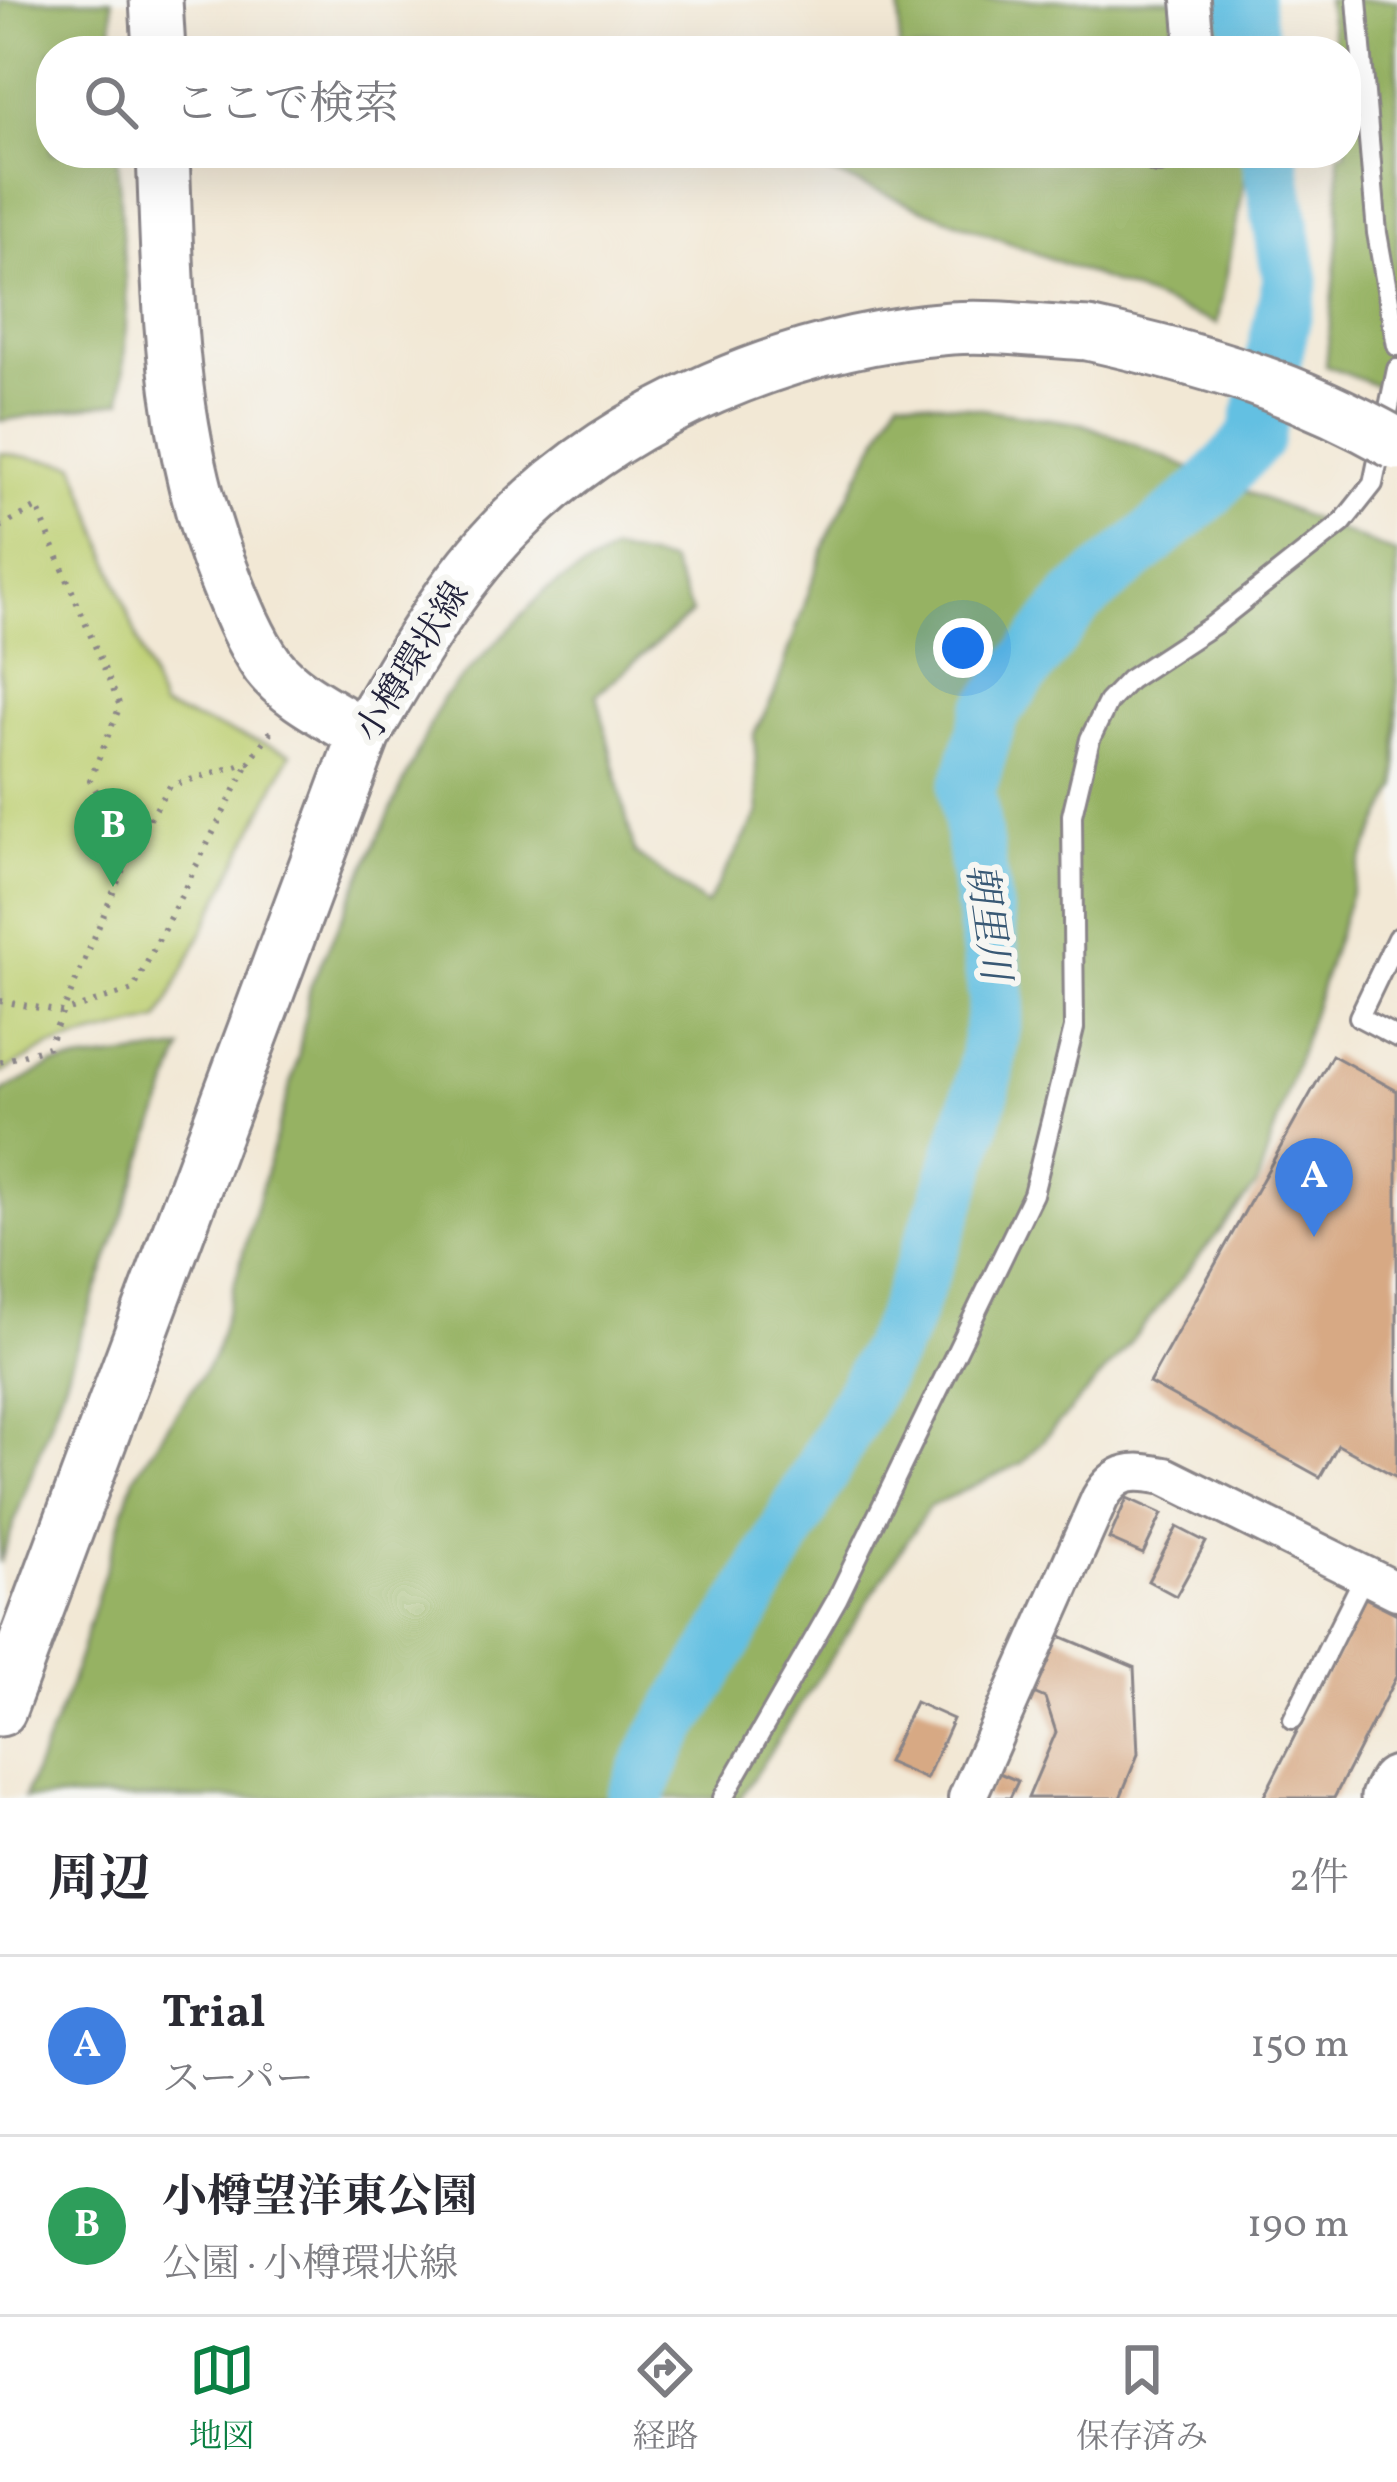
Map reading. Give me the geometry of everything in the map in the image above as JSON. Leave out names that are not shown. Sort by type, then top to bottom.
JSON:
[{"type":"main road","points":[[157,0],[158,36]]},
{"type":"main road","points":[[164,168],[172,360],[185,460],[242,619],[270,668],[299,694],[364,735]]},
{"type":"main road","name":"小樽環状線","points":[[0,1710],[364,735],[410,656],[508,525],[581,465],[668,412],[767,367],[871,340],[954,328],[1088,334],[1246,372],[1338,410],[1397,444]]},
{"type":"main road","points":[[1390,1798],[1397,1785]]},
{"type":"street","points":[[1191,0],[1193,36]]},
{"type":"street","points":[[967,1798],[1100,1498],[1110,1480],[1126,1471],[1165,1476],[1381,1583]]},
{"type":"lane","points":[[1357,0],[1360,36]]},
{"type":"lane","points":[[1361,47],[1377,233],[1397,346]]},
{"type":"lane","points":[[723,1798],[837,1599],[1034,1194],[1073,1028],[1072,815],[1090,739],[1108,702],[1130,680],[1213,625],[1342,523],[1373,484],[1397,369]]},
{"type":"lane","points":[[1397,938],[1359,1017],[1397,1037]]},
{"type":"lane","points":[[1293,1719],[1381,1583]]},
{"type":"path","points":[[0,527],[37,507],[120,706],[89,780],[131,850]]},
{"type":"path","points":[[0,1001],[62,1012],[133,990],[249,761],[299,694]]},
{"type":"path","points":[[0,1062],[48,1046],[131,850],[170,786],[249,761]]},
{"type":"green space","points":[[0,0],[112,0],[113,36],[36,36],[36,168],[118,168],[127,308],[122,401],[0,421]]},
{"type":"green space","points":[[900,0],[1219,0],[1227,36],[899,36]]},
{"type":"green space","points":[[1327,0],[1397,0],[1397,394],[1326,366],[1339,233],[1339,168],[1361,168],[1361,36],[1333,36]]},
{"type":"green space","points":[[818,168],[1247,168],[1217,324]]},
{"type":"green space","points":[[899,397],[1084,424],[1397,554],[1397,787],[1362,859],[1257,1185],[1116,1360],[1022,1463],[929,1507],[740,1798],[24,1798],[71,1683],[134,1477],[214,1356],[298,1058],[310,987],[442,699],[546,590],[613,551],[670,562],[692,613],[597,694],[635,853],[706,905],[759,813],[754,734],[774,695],[827,538]]},
{"type":"green space","points":[[0,453],[75,464],[162,708],[291,753],[159,1020],[48,1047],[0,1074]]},
{"type":"green space","points":[[182,1049],[0,1563],[0,1093],[52,1065]]},
{"type":"building","points":[[1332,1055],[1397,1091],[1397,1477],[1338,1445],[1320,1477],[1149,1383]]},
{"type":"building","points":[[1127,1498],[1162,1514],[1143,1554],[1109,1539]]},
{"type":"building","points":[[1177,1527],[1206,1542],[1176,1596],[1148,1581]]},
{"type":"building","points":[[1365,1598],[1397,1614],[1397,1675],[1334,1798],[1263,1798]]},
{"type":"building","points":[[1053,1633],[1134,1667],[1138,1754],[1120,1798],[1028,1798],[1056,1732],[1045,1698],[1029,1691]]},
{"type":"building","points":[[915,1702],[953,1719],[926,1779],[887,1762]]},
{"type":"building","points":[[997,1772],[1018,1781],[1010,1798],[985,1798]]},
{"type":"waterway","name":"朝里川","points":[[1244,0],[1250,36]]},
{"type":"waterway","name":"朝里川","points":[[635,1798],[661,1743],[750,1599],[900,1328],[948,1202],[982,1089],[997,1000],[967,791],[990,714],[1075,602],[1207,492],[1256,437],[1291,280],[1272,168]]},
{"type":"place","name":"小樽望洋東公園","points":[[113,887]]},
{"type":"place","name":"Trial","points":[[1314,1237]]}]
